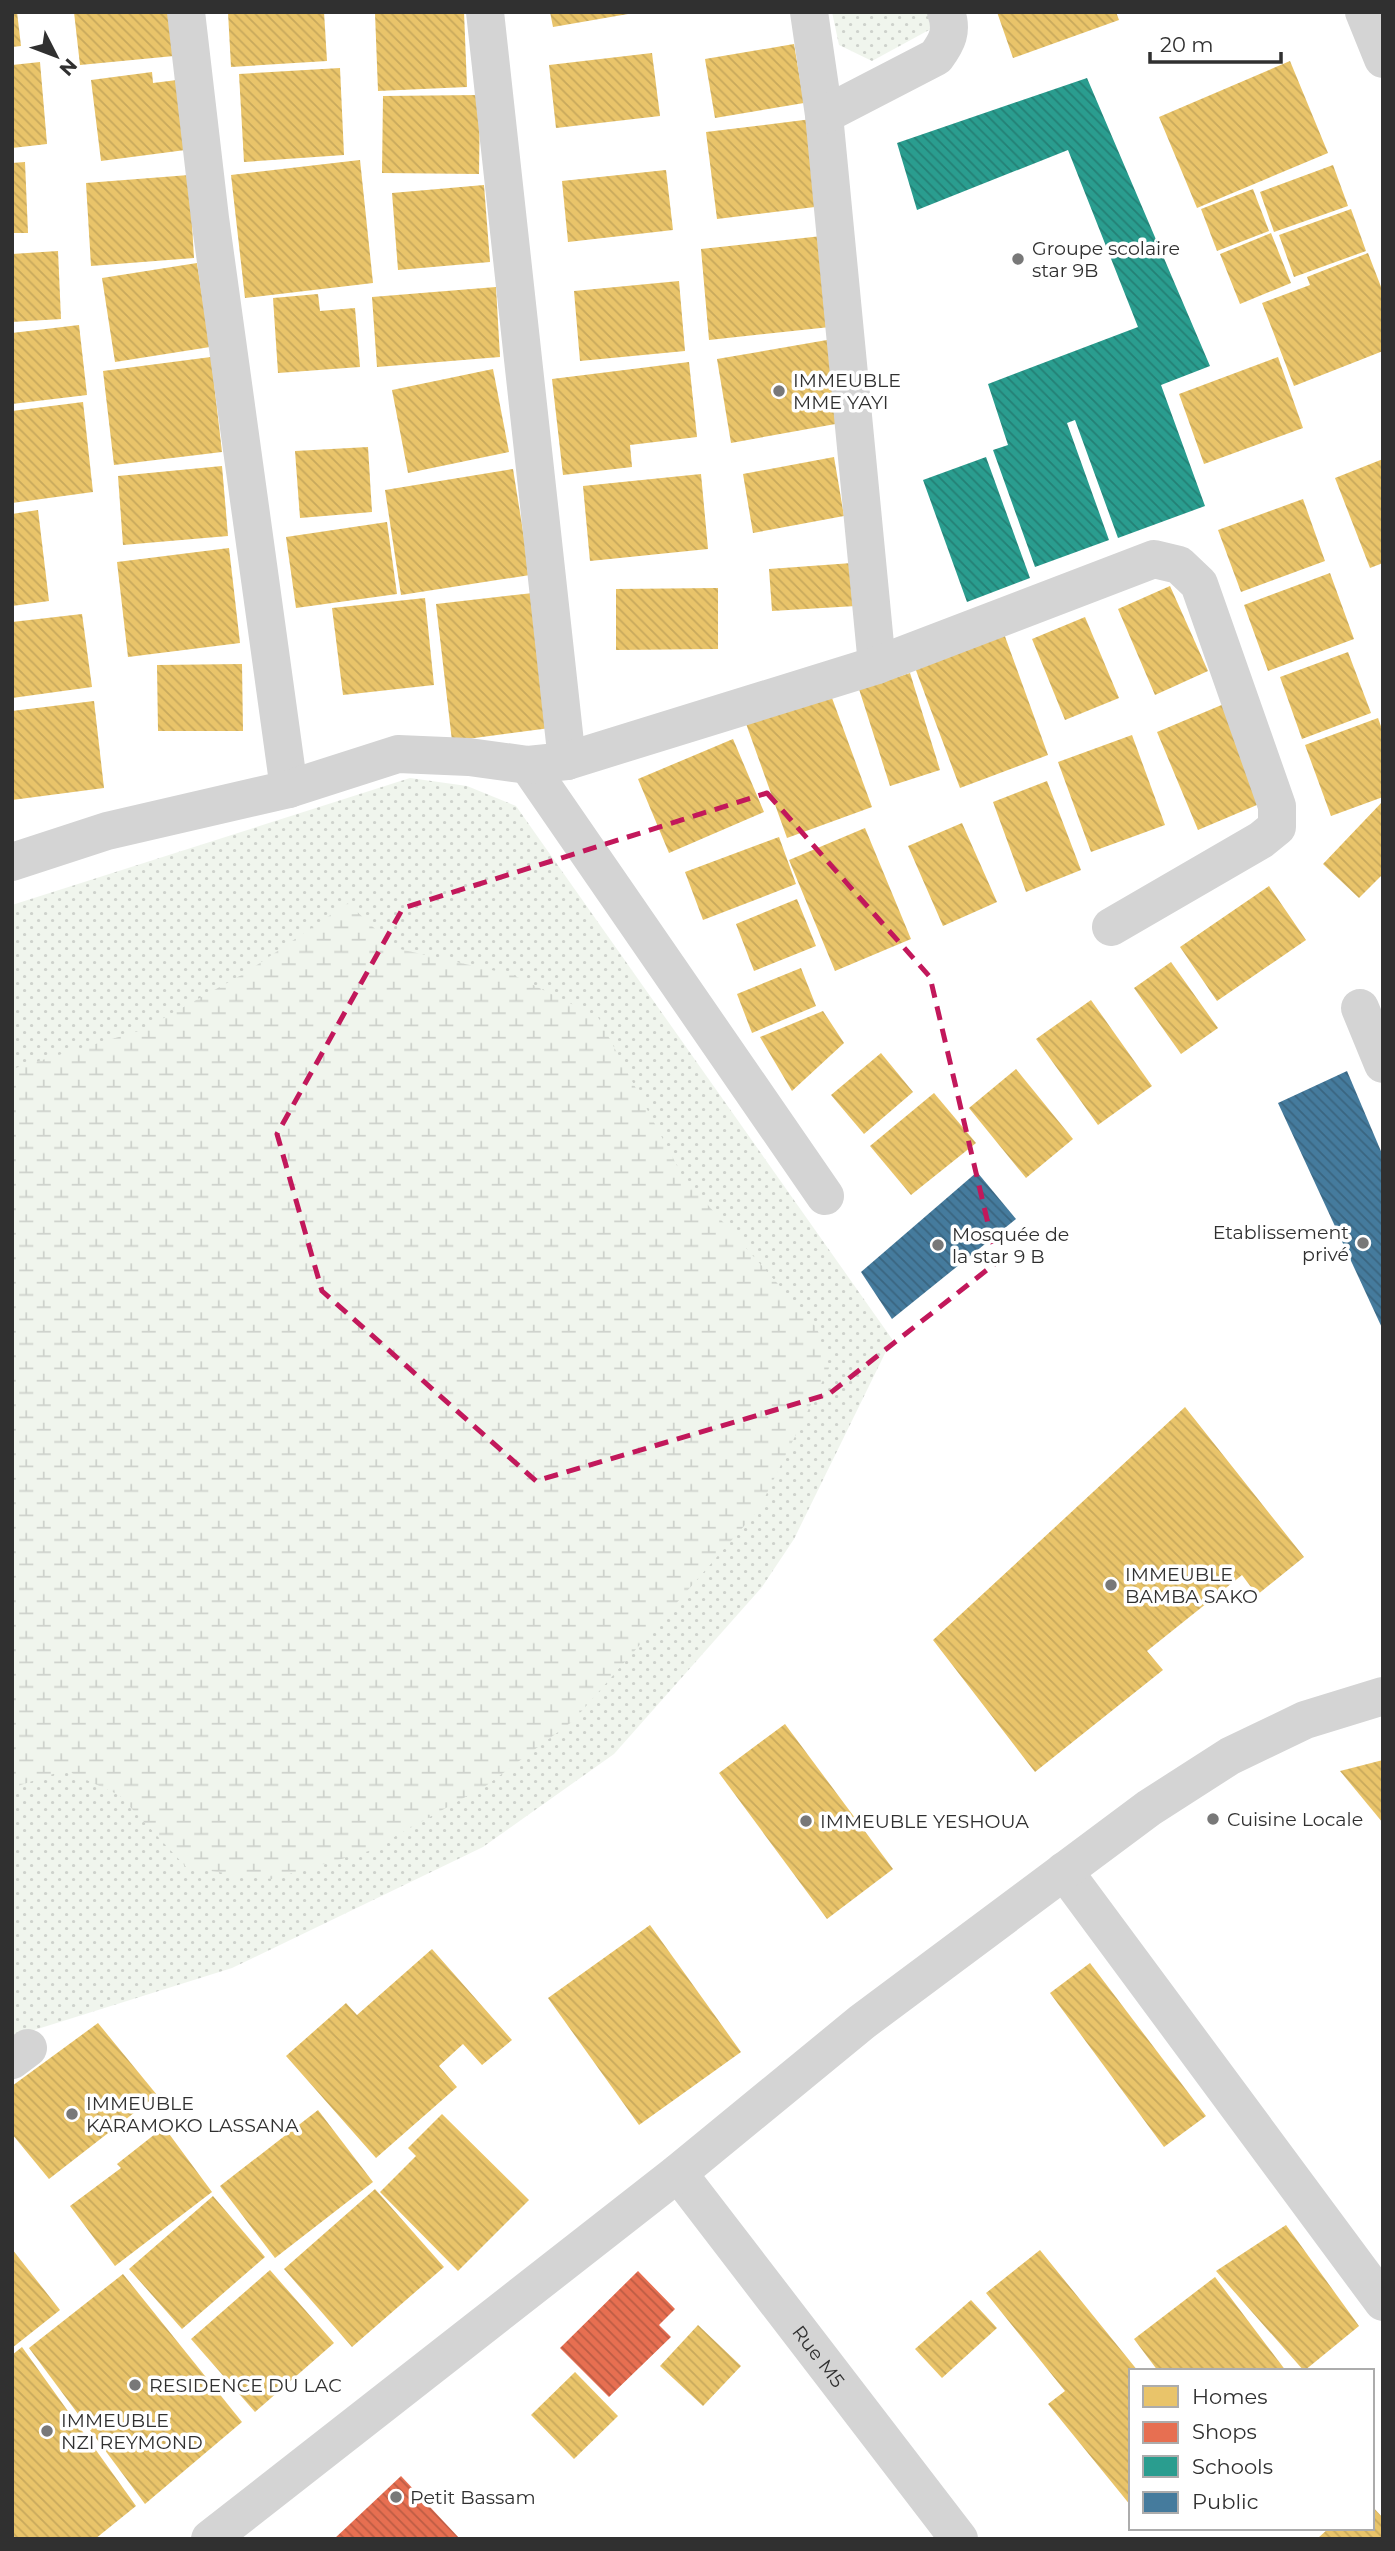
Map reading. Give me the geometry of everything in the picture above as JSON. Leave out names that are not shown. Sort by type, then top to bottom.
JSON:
[{"type":"street","points":[[186,12],[210,218],[289,789]]},
{"type":"street","points":[[485,12],[567,761]]},
{"type":"street","points":[[809,12],[824,116],[877,665]]},
{"type":"street","points":[[824,116],[936,57],[948,41],[949,20],[946,12]]},
{"type":"street","points":[[1364,12],[1383,59]]},
{"type":"street","points":[[12,862],[107,831],[289,789],[398,754],[469,757],[528,765],[567,761],[877,665],[1154,559],[1179,565],[1199,584],[1277,806],[1277,827],[1261,840],[1111,927]]},
{"type":"street","points":[[528,765],[825,1196]]},
{"type":"street","points":[[1360,1008],[1383,1064]]},
{"type":"street","points":[[210,2539],[678,2173],[862,2022],[1149,1808],[1230,1756],[1305,1720],[1383,1696]]},
{"type":"street","points":[[1064,1871],[1383,2302]]},
{"type":"street","name":"Rue M5","points":[[678,2173],[959,2539]]},
{"type":"highlighted area","points":[[767,793],[930,977],[997,1262],[829,1394],[536,1481],[322,1291],[277,1134],[403,908]]},
{"type":"green space","points":[[832,12],[936,12],[940,24],[872,61],[839,45]]},
{"type":"green space","points":[[410,778],[467,786],[516,806],[892,1339],[794,1539],[762,1587],[614,1754],[483,1847],[232,1968],[12,2037],[12,905]]},
{"type":"green space","points":[[348,903],[395,948],[513,975],[598,1017],[683,1177],[817,1328],[829,1368],[759,1509],[573,1721],[487,1785],[369,1851],[272,1879],[187,1868],[119,1795],[65,1770],[12,1788],[12,1069],[142,1030],[245,973]]},
{"type":"building: Homes","points":[[12,12],[17,12],[21,46],[12,47]]},
{"type":"building: Homes","points":[[74,12],[170,12],[174,56],[80,65]]},
{"type":"building: Homes","points":[[228,12],[324,12],[327,61],[231,67]]},
{"type":"building: Homes","points":[[464,12],[467,87],[378,91],[375,13]]},
{"type":"building: Homes","points":[[550,12],[628,12],[628,14],[553,27]]},
{"type":"building: Homes","points":[[997,12],[1116,12],[1119,20],[1013,58]]},
{"type":"building: Homes","points":[[794,44],[804,103],[715,118],[705,59]]},
{"type":"building: Homes","points":[[652,53],[660,116],[556,128],[549,65]]},
{"type":"building: Homes","points":[[1290,61],[1328,153],[1197,208],[1159,117]]},
{"type":"building: Homes","points":[[40,62],[47,144],[12,148],[12,65]]},
{"type":"building: Homes","points":[[340,68],[344,155],[244,162],[239,74]]},
{"type":"building: Homes","points":[[152,72],[153,83],[185,79],[193,149],[101,161],[91,80]]},
{"type":"building: Homes","points":[[480,95],[479,174],[382,173],[383,96]]},
{"type":"building: Homes","points":[[812,119],[823,206],[717,219],[706,132]]},
{"type":"building: Homes","points":[[360,160],[373,283],[245,298],[231,175]]},
{"type":"building: Homes","points":[[25,162],[28,233],[12,233],[12,163]]},
{"type":"building: Homes","points":[[1333,165],[1348,206],[1274,232],[1260,192]]},
{"type":"building: Homes","points":[[666,170],[673,230],[568,242],[562,181]]},
{"type":"building: Homes","points":[[189,175],[194,258],[91,266],[86,183]]},
{"type":"building: Homes","points":[[484,185],[490,262],[398,270],[392,193]]},
{"type":"building: Homes","points":[[1253,189],[1269,231],[1217,251],[1201,209]]},
{"type":"building: Homes","points":[[1351,209],[1366,251],[1294,277],[1279,235]]},
{"type":"building: Homes","points":[[1271,233],[1291,283],[1240,304],[1220,254]]},
{"type":"building: Homes","points":[[822,236],[830,327],[709,340],[701,249]]},
{"type":"building: Homes","points":[[58,251],[61,319],[12,322],[12,254]]},
{"type":"building: Homes","points":[[1368,253],[1383,292],[1383,351],[1294,386],[1262,303],[1310,285],[1307,277]]},
{"type":"building: Homes","points":[[197,263],[210,347],[115,362],[102,278]]},
{"type":"building: Homes","points":[[679,281],[685,351],[580,361],[574,291]]},
{"type":"building: Homes","points":[[496,287],[500,357],[377,367],[372,297]]},
{"type":"building: Homes","points":[[318,294],[320,311],[355,308],[360,367],[278,373],[273,298]]},
{"type":"building: Homes","points":[[79,325],[87,395],[12,404],[12,333]]},
{"type":"building: Homes","name":"IMMEUBLE MME YAYI","points":[[827,340],[841,423],[731,443],[717,359]]},
{"type":"building: Homes","points":[[211,357],[222,452],[114,465],[103,371]]},
{"type":"building: Homes","points":[[1278,357],[1303,428],[1204,464],[1179,394]]},
{"type":"building: Homes","points":[[689,362],[697,437],[630,445],[632,467],[563,475],[552,379]]},
{"type":"building: Homes","points":[[493,369],[509,452],[408,473],[392,390]]},
{"type":"building: Homes","points":[[83,402],[93,492],[12,503],[12,411]]},
{"type":"building: Homes","points":[[368,447],[372,512],[300,518],[295,451]]},
{"type":"building: Homes","points":[[834,457],[844,516],[753,533],[743,474]]},
{"type":"building: Homes","points":[[1383,459],[1383,563],[1370,568],[1335,478]]},
{"type":"building: Homes","points":[[222,466],[228,536],[123,545],[118,476]]},
{"type":"building: Homes","points":[[513,469],[530,575],[401,595],[385,490]]},
{"type":"building: Homes","points":[[701,474],[708,549],[590,561],[583,486]]},
{"type":"building: Homes","points":[[1303,499],[1325,561],[1241,592],[1218,530]]},
{"type":"building: Homes","points":[[38,510],[49,601],[12,606],[12,514]]},
{"type":"building: Homes","points":[[387,522],[397,594],[296,608],[286,537]]},
{"type":"building: Homes","points":[[229,548],[240,643],[128,657],[117,562]]},
{"type":"building: Homes","points":[[852,563],[856,606],[772,611],[769,569]]},
{"type":"building: Homes","points":[[1330,573],[1354,639],[1268,671],[1244,605]]},
{"type":"building: Homes","points":[[1170,586],[1208,671],[1155,695],[1118,609]]},
{"type":"building: Homes","points":[[718,588],[718,649],[616,650],[616,589]]},
{"type":"building: Homes","points":[[533,593],[550,728],[452,741],[436,604]]},
{"type":"building: Homes","points":[[425,598],[434,685],[343,695],[332,608]]},
{"type":"building: Homes","points":[[82,614],[92,687],[12,698],[12,622]]},
{"type":"building: Homes","points":[[1085,617],[1119,698],[1065,720],[1032,639]]},
{"type":"building: Homes","points":[[1003,631],[1048,755],[960,788],[914,665]]},
{"type":"building: Homes","points":[[1348,652],[1371,713],[1302,739],[1280,677]]},
{"type":"building: Homes","points":[[242,664],[243,731],[158,731],[157,665]]},
{"type":"building: Homes","points":[[910,673],[940,770],[890,786],[859,689]]},
{"type":"building: Homes","points":[[828,687],[872,807],[787,838],[744,718]]},
{"type":"building: Homes","points":[[94,701],[104,788],[12,800],[12,711]]},
{"type":"building: Homes","points":[[1224,704],[1264,802],[1198,830],[1157,732]]},
{"type":"building: Homes","points":[[1378,718],[1383,732],[1383,797],[1331,816],[1305,745]]},
{"type":"building: Homes","points":[[1132,735],[1165,825],[1091,852],[1058,762]]},
{"type":"building: Homes","points":[[733,739],[764,812],[669,853],[638,779]]},
{"type":"building: Homes","points":[[1047,781],[1081,870],[1026,892],[993,802]]},
{"type":"building: Homes","points":[[1383,801],[1383,874],[1359,898],[1323,864]]},
{"type":"building: Homes","points":[[962,823],[997,902],[943,926],[908,846]]},
{"type":"building: Homes","points":[[865,828],[911,939],[835,971],[789,860]]},
{"type":"building: Homes","points":[[779,837],[796,884],[703,920],[685,872]]},
{"type":"building: Homes","points":[[1269,886],[1306,940],[1217,1001],[1180,947]]},
{"type":"building: Homes","points":[[797,899],[816,946],[754,971],[736,924]]},
{"type":"building: Homes","points":[[1171,962],[1218,1028],[1181,1054],[1134,988]]},
{"type":"building: Homes","points":[[801,968],[816,1006],[752,1033],[737,994]]},
{"type":"building: Homes","points":[[1091,1000],[1152,1086],[1098,1125],[1036,1039]]},
{"type":"building: Homes","points":[[823,1011],[844,1043],[792,1091],[760,1037]]},
{"type":"building: Homes","points":[[881,1053],[913,1092],[864,1134],[831,1095]]},
{"type":"building: Homes","points":[[1016,1069],[1073,1139],[1026,1178],[969,1108]]},
{"type":"building: Homes","points":[[934,1093],[976,1143],[911,1195],[870,1146]]},
{"type":"building: Homes","name":"IMMEUBLE BAMBA SAKO","points":[[1185,1407],[1304,1557],[1257,1595],[1242,1575],[1147,1651],[1163,1670],[1035,1772],[933,1640]]},
{"type":"building: Homes","name":"IMMEUBLE YESHOUA","points":[[785,1724],[893,1869],[827,1919],[719,1773]]},
{"type":"building: Homes","points":[[1383,1760],[1383,1823],[1340,1771]]},
{"type":"building: Homes","points":[[650,1925],[741,2052],[639,2125],[548,1998]]},
{"type":"building: Homes","points":[[432,1949],[512,2040],[482,2065],[463,2044],[439,2066],[457,2087],[376,2158],[286,2056],[346,2003],[357,2015]]},
{"type":"building: Homes","points":[[1090,1963],[1206,2116],[1164,2147],[1050,1993]]},
{"type":"building: Homes","name":"IMMEUBLE KARAMOKO LASSANA","points":[[98,2023],[157,2095],[49,2179],[12,2134],[12,2086]]},
{"type":"building: Homes","points":[[318,2110],[373,2182],[275,2258],[220,2186]]},
{"type":"building: Homes","points":[[442,2114],[529,2200],[458,2271],[380,2192],[416,2156],[408,2148]]},
{"type":"building: Homes","points":[[164,2127],[212,2192],[115,2266],[70,2206],[121,2168],[117,2164]]},
{"type":"building: Homes","points":[[375,2189],[444,2267],[352,2347],[284,2269]]},
{"type":"building: Homes","points":[[213,2196],[265,2257],[182,2329],[129,2269]]},
{"type":"building: Homes","points":[[1286,2225],[1359,2326],[1306,2369],[1302,2369],[1216,2271]]},
{"type":"building: Homes","points":[[12,2249],[60,2310],[12,2348]]},
{"type":"building: Homes","points":[[1040,2250],[1136,2369],[1129,2369],[1129,2504],[1048,2404],[1065,2391],[986,2293]]},
{"type":"building: Homes","points":[[270,2270],[334,2343],[255,2412],[191,2339]]},
{"type":"building: Homes","name":"RESIDENCE DU LAC","points":[[123,2274],[242,2422],[145,2504],[29,2348]]},
{"type":"building: Homes","points":[[1215,2277],[1284,2369],[1156,2369],[1134,2339]]},
{"type":"building: Homes","points":[[971,2300],[997,2328],[942,2378],[915,2349]]},
{"type":"building: Homes","points":[[698,2325],[741,2366],[703,2406],[660,2366]]},
{"type":"building: Homes","name":"IMMEUBLE NZI REYMOND","points":[[22,2347],[136,2506],[95,2539],[12,2539],[12,2355]]},
{"type":"building: Homes","points":[[575,2372],[618,2416],[574,2459],[531,2415]]},
{"type":"building: Homes","points":[[1374,2508],[1383,2518],[1383,2539],[1317,2539],[1327,2530],[1374,2530]]},
{"type":"building: Shops","points":[[638,2271],[675,2309],[659,2325],[671,2337],[609,2397],[560,2348]]},
{"type":"building: Shops","points":[[401,2476],[460,2539],[334,2539]]},
{"type":"building: Schools","points":[[1087,78],[1210,366],[1161,385],[1205,506],[1118,538],[1075,420],[1067,423],[1109,540],[1035,567],[993,450],[1008,445],[988,384],[1138,327],[1068,150],[917,210],[897,143]]},
{"type":"building: Schools","points":[[986,457],[1030,578],[967,602],[923,480]]},
{"type":"building: Public","name":"Etablissement privé","points":[[1347,1071],[1383,1156],[1383,1330],[1278,1103]]},
{"type":"building: Public","name":"Mosquée de la star 9 B","points":[[977,1172],[1016,1219],[892,1319],[861,1272]]},
{"type":"place","name":"Groupe scolaire star 9B","points":[[1018,259]]},
{"type":"place","name":"IMMEUBLE MME YAYI","points":[[779,391]]},
{"type":"place","name":"Etablissement privé","points":[[1363,1243]]},
{"type":"place","name":"Mosquée de la star 9 B","points":[[938,1245]]},
{"type":"place","name":"IMMEUBLE BAMBA SAKO","points":[[1111,1585]]},
{"type":"place","name":"Cuisine Locale","points":[[1213,1819]]},
{"type":"place","name":"IMMEUBLE YESHOUA","points":[[806,1821]]},
{"type":"place","name":"IMMEUBLE KARAMOKO LASSANA","points":[[72,2114]]},
{"type":"place","name":"RESIDENCE DU LAC","points":[[135,2385]]},
{"type":"place","name":"IMMEUBLE NZI REYMOND","points":[[47,2431]]},
{"type":"place","name":"Petit Bassam","points":[[396,2497]]}]
